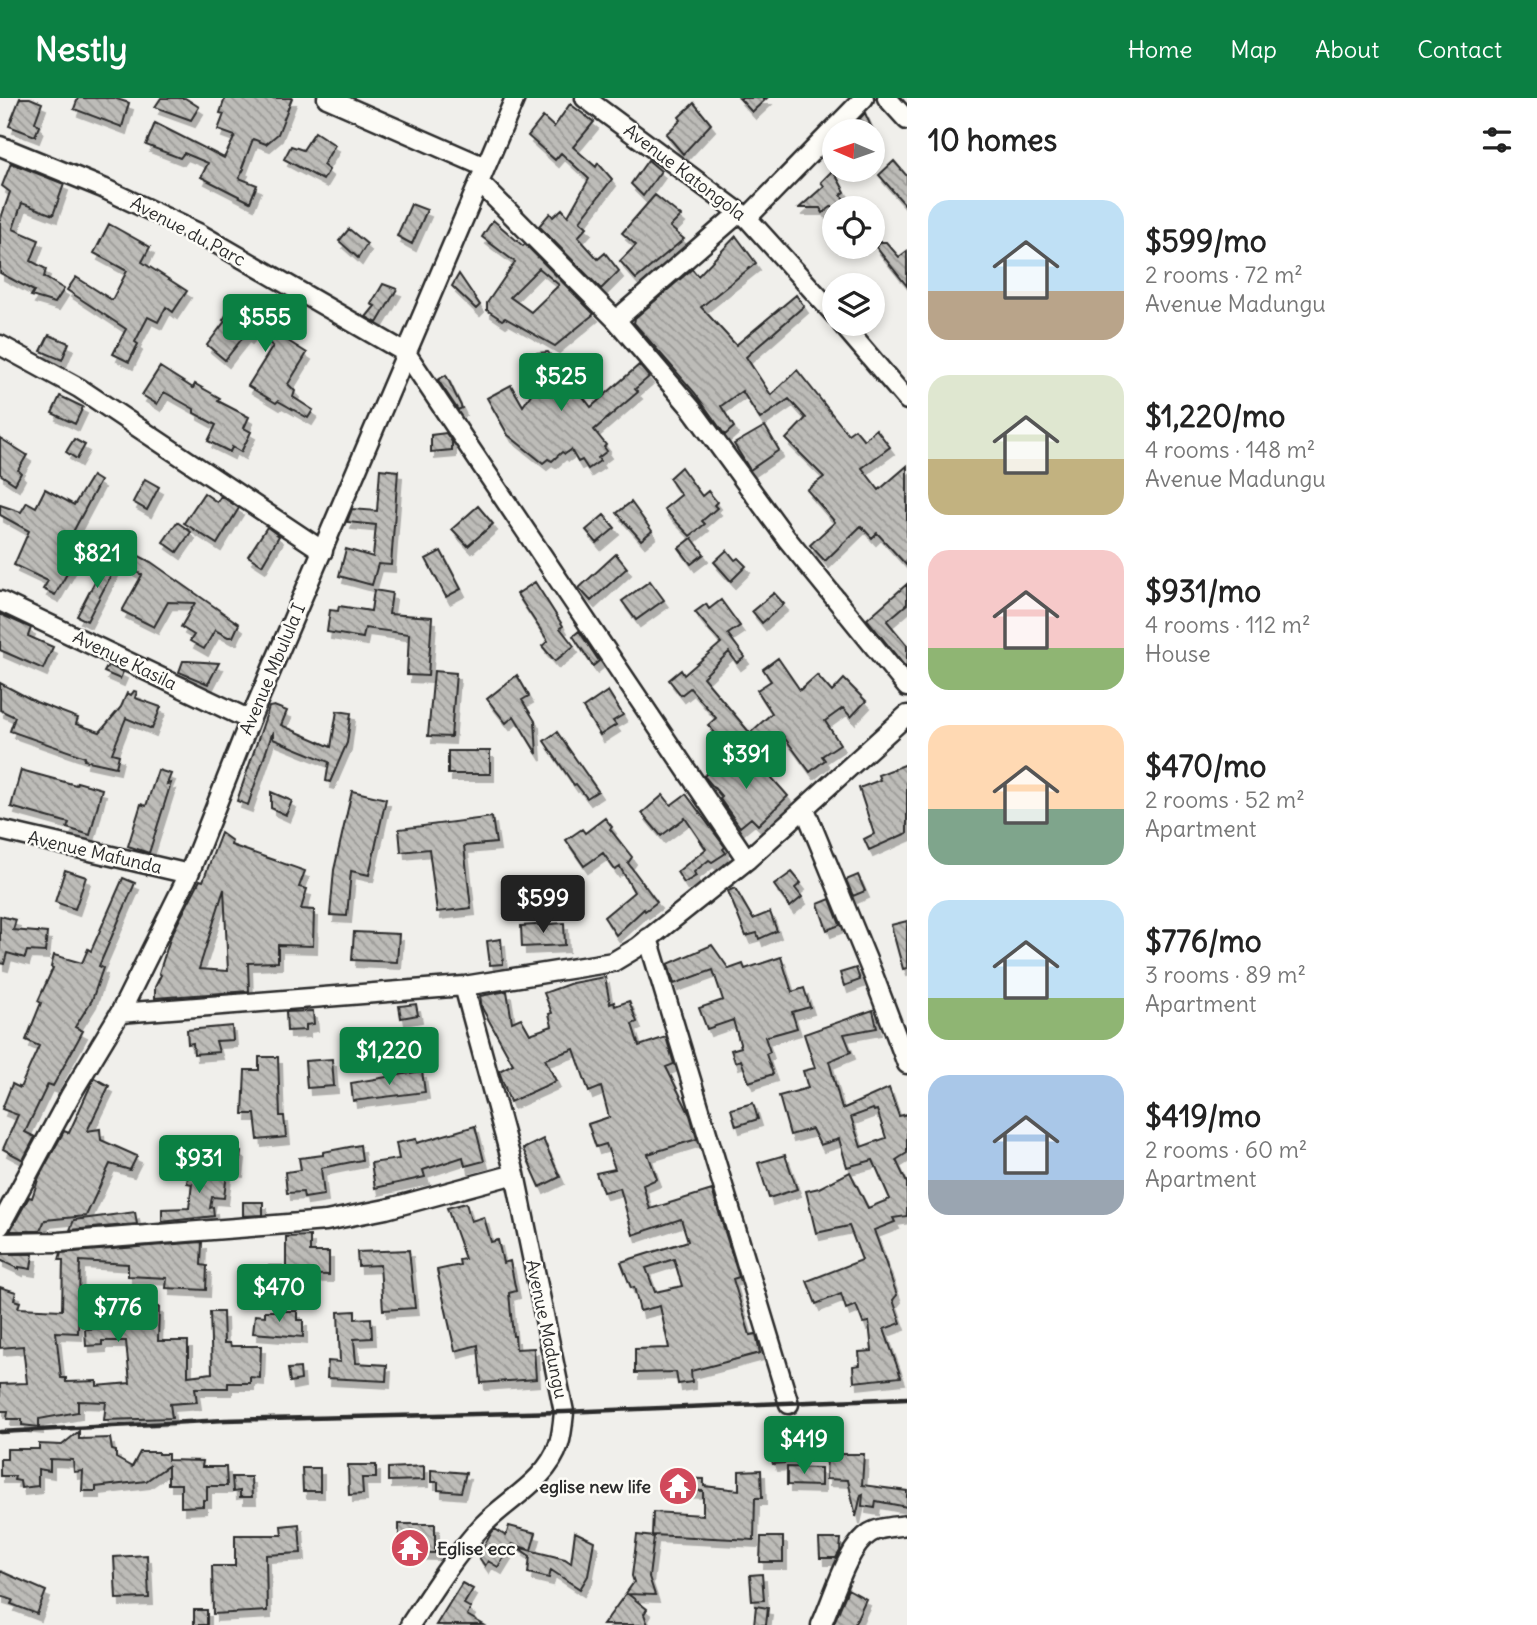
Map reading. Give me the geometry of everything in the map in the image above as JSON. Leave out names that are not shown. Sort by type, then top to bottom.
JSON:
[{"type":"street","points":[[327,98],[482,175],[616,320],[691,408],[788,539],[907,687]]},
{"type":"street","name":"Avenue Mbulula I","points":[[0,1226],[69,1096],[120,1013],[189,874],[250,720],[515,98]]},
{"type":"street","name":"Avenue Katongola","points":[[585,98],[744,215],[822,301]]},
{"type":"street","points":[[616,320],[744,215],[864,98]]},
{"type":"street","points":[[887,98],[907,120]]},
{"type":"street","name":"Avenue du Parc","points":[[0,146],[103,188],[200,234],[406,353]]},
{"type":"street","points":[[852,336],[907,400]]},
{"type":"street","points":[[0,345],[79,388],[323,551]]},
{"type":"street","points":[[406,353],[747,860]]},
{"type":"street","name":"Avenue Kasila","points":[[0,601],[250,720]]},
{"type":"street","points":[[120,1013],[464,986],[613,962],[648,938],[747,860],[907,715]]},
{"type":"street","points":[[805,808],[907,1064]]},
{"type":"street","name":"Avenue Mafunda","points":[[0,830],[189,874]]},
{"type":"street","points":[[648,938],[789,1404]]},
{"type":"street","name":"Avenue Madungu","points":[[410,1625],[481,1526],[532,1483],[552,1458],[560,1438],[564,1412],[515,1174],[464,986]]},
{"type":"street","points":[[0,1243],[70,1241],[326,1221],[386,1209],[515,1174]]},
{"type":"street","points":[[821,1625],[848,1562],[861,1541],[872,1532],[907,1525]]},
{"type":"building","points":[[20,98],[30,98],[42,103],[35,122],[39,126],[35,136],[9,126]]},
{"type":"building","points":[[78,98],[114,98],[129,103],[122,127],[74,109]]},
{"type":"building","points":[[161,98],[185,98],[199,107],[191,120],[155,107]]},
{"type":"building","points":[[225,98],[292,98],[278,134],[266,144],[253,139],[239,178],[257,185],[250,202],[201,177],[208,163],[184,153],[180,158],[146,145],[155,123],[224,158],[235,136],[218,130],[224,114],[220,113]]},
{"type":"building","points":[[739,98],[767,98],[752,112]]},
{"type":"building","points":[[694,103],[711,124],[683,154],[666,134]]},
{"type":"building","points":[[570,104],[594,122],[573,147],[596,167],[598,163],[612,179],[580,221],[587,227],[578,237],[598,259],[605,253],[619,271],[601,289],[539,226],[550,213],[553,217],[562,209],[568,216],[589,179],[561,153],[555,160],[528,136],[543,117],[554,127]]},
{"type":"building","points":[[315,132],[335,145],[323,165],[329,170],[323,180],[284,159],[291,146],[303,150]]},
{"type":"building","points":[[648,160],[661,171],[643,196],[631,184]]},
{"type":"building","points":[[894,161],[907,176],[907,207],[885,182],[886,168]]},
{"type":"building","points":[[11,163],[64,184],[53,215],[22,203],[13,229],[39,240],[31,261],[46,269],[44,277],[64,289],[55,303],[31,296],[34,291],[0,273],[0,221],[10,192],[2,186]]},
{"type":"building","points":[[821,182],[840,182],[845,192],[842,196],[822,196],[822,211],[820,208],[799,208],[824,186]]},
{"type":"building","points":[[655,195],[681,216],[670,227],[684,239],[636,279],[620,261],[636,245],[622,233]]},
{"type":"building","points":[[411,204],[427,210],[412,244],[397,236]]},
{"type":"building","points":[[493,220],[523,246],[525,244],[594,314],[555,346],[487,310],[487,303],[515,262],[482,237]],"holes":[[[539,268],[559,285],[531,312],[510,297]]]},
{"type":"building","points":[[109,224],[150,247],[142,262],[187,291],[173,312],[166,307],[158,322],[148,317],[135,342],[138,344],[129,362],[113,354],[126,329],[67,290],[76,277],[112,300],[127,271],[94,253]]},
{"type":"building","points":[[349,229],[367,244],[358,258],[339,241]]},
{"type":"building","points":[[736,236],[756,263],[701,307],[736,345],[796,295],[804,306],[746,357],[771,395],[797,370],[848,434],[855,429],[864,440],[876,429],[890,447],[862,468],[879,490],[907,466],[907,566],[877,533],[872,538],[861,526],[825,561],[810,545],[835,522],[807,490],[824,477],[786,439],[806,418],[789,399],[760,419],[742,391],[721,406],[734,427],[725,435],[695,393],[634,323],[635,318],[692,269],[698,276]]},
{"type":"building","points":[[885,242],[899,257],[907,251],[907,286],[885,258]]},
{"type":"building","points":[[459,274],[480,305],[476,309],[452,286]]},
{"type":"building","points":[[383,284],[397,289],[377,323],[366,317],[375,306],[371,304]]},
{"type":"building","points":[[283,299],[293,306],[274,332],[307,353],[288,384],[295,391],[293,397],[313,410],[308,418],[248,386],[273,346],[253,331],[248,337],[245,335],[225,360],[207,345],[225,321],[223,320],[233,304],[264,326]]},
{"type":"building","points":[[49,335],[69,343],[62,360],[41,351]]},
{"type":"building","points":[[548,352],[591,407],[639,365],[649,377],[635,389],[638,392],[594,430],[606,445],[604,447],[607,451],[598,458],[600,461],[588,469],[582,460],[578,462],[571,450],[543,463],[508,435],[487,398],[511,385],[523,406],[542,378],[524,354]]},
{"type":"building","points":[[160,367],[193,388],[195,384],[220,398],[218,401],[249,417],[244,428],[251,432],[241,452],[232,447],[230,452],[208,441],[216,425],[194,413],[194,409],[164,392],[157,404],[142,395]]},
{"type":"building","points":[[446,375],[462,408],[458,410],[438,380]]},
{"type":"building","points":[[60,396],[83,407],[75,424],[52,413]]},
{"type":"building","points":[[765,426],[779,450],[750,470],[734,444]]},
{"type":"building","points":[[446,433],[452,442],[452,450],[431,452],[431,435]]},
{"type":"building","points":[[0,438],[27,455],[18,470],[21,473],[15,484],[0,474]]},
{"type":"building","points":[[74,439],[85,445],[77,459],[66,452]]},
{"type":"building","points":[[681,467],[702,496],[708,491],[717,502],[714,505],[717,508],[702,521],[705,524],[690,536],[664,509],[681,495],[669,478]]},
{"type":"building","points":[[380,469],[398,471],[391,565],[378,564],[372,585],[339,576],[346,549],[373,557],[376,525],[347,522],[352,509],[377,511]]},
{"type":"building","points":[[92,476],[100,481],[73,532],[86,540],[55,595],[43,589],[48,581],[14,565],[29,531],[0,515],[0,505],[21,512],[27,502],[36,507],[45,489],[74,505]]},
{"type":"building","points":[[145,479],[159,487],[147,510],[133,502]]},
{"type":"building","points":[[204,493],[217,502],[221,496],[239,508],[217,544],[184,523]]},
{"type":"building","points":[[631,502],[652,531],[641,540],[617,513]]},
{"type":"building","points":[[478,506],[493,524],[468,546],[452,529]]},
{"type":"building","points":[[604,515],[615,528],[597,543],[586,530]]},
{"type":"building","points":[[177,522],[191,532],[177,552],[163,542]]},
{"type":"building","points":[[267,527],[279,536],[262,565],[248,556]]},
{"type":"building","points":[[692,538],[704,554],[691,564],[679,548]]},
{"type":"building","points":[[116,544],[151,562],[239,624],[233,637],[215,630],[204,649],[190,641],[194,635],[181,627],[195,603],[168,602],[154,627],[122,611],[142,575],[109,557]]},
{"type":"building","points":[[727,550],[735,560],[738,558],[746,566],[731,581],[714,562]]},
{"type":"building","points":[[441,551],[461,589],[446,597],[426,559]]},
{"type":"building","points":[[616,554],[627,568],[591,601],[579,588]]},
{"type":"building","points":[[107,558],[116,566],[87,621],[77,616]]},
{"type":"building","points":[[650,581],[664,600],[636,620],[622,601]]},
{"type":"building","points":[[535,582],[563,626],[560,628],[574,646],[555,661],[542,646],[548,641],[517,594]]},
{"type":"building","points":[[907,584],[907,604],[887,621],[907,645],[907,669],[867,619]]},
{"type":"building","points":[[374,590],[392,593],[389,614],[432,617],[428,676],[407,675],[409,634],[365,628],[363,638],[327,632],[330,610],[338,611],[339,606],[371,611]]},
{"type":"building","points":[[774,593],[784,604],[762,623],[752,611]]},
{"type":"building","points":[[721,600],[740,626],[728,634],[745,657],[737,663],[729,652],[703,677],[750,733],[730,750],[708,725],[716,718],[690,688],[681,695],[669,680],[681,670],[684,675],[721,643],[695,612],[706,604],[709,609]]},
{"type":"building","points":[[0,614],[31,628],[28,636],[53,647],[43,669],[0,650]]},
{"type":"building","points":[[579,631],[599,661],[593,666],[573,636]]},
{"type":"building","points":[[778,658],[800,690],[817,675],[832,692],[844,679],[866,701],[851,717],[843,708],[825,721],[840,744],[822,756],[825,760],[810,772],[781,733],[763,749],[750,733],[772,713],[757,690],[771,681],[763,669]]},
{"type":"building","points":[[183,661],[219,663],[208,684],[179,672]]},
{"type":"building","points":[[108,665],[123,672],[120,679],[104,672]]},
{"type":"building","points":[[434,671],[456,673],[451,737],[428,736]]},
{"type":"building","points":[[517,675],[529,696],[522,700],[535,721],[537,754],[514,716],[506,723],[487,699]]},
{"type":"building","points":[[0,683],[36,702],[78,718],[76,724],[100,732],[121,707],[127,693],[131,695],[134,691],[137,692],[135,698],[161,707],[152,729],[126,718],[112,753],[119,755],[116,767],[84,760],[85,757],[10,731],[15,717],[0,710]]},
{"type":"building","points":[[608,691],[623,715],[613,721],[616,725],[600,735],[583,708]]},
{"type":"building","points":[[269,707],[287,711],[281,725],[331,747],[337,711],[351,713],[347,743],[330,782],[326,781],[329,762],[273,739],[273,731],[248,805],[237,801]]},
{"type":"building","points":[[557,732],[598,791],[587,798],[576,784],[574,785],[544,741]]},
{"type":"building","points":[[448,751],[490,751],[490,774],[448,774]]},
{"type":"building","points":[[725,758],[739,775],[756,760],[788,796],[758,825],[751,818],[740,827],[720,799],[722,797],[704,776]]},
{"type":"building","points":[[907,764],[907,833],[869,850],[864,839],[874,834],[859,788],[880,780],[878,775]]},
{"type":"building","points":[[21,770],[102,789],[90,835],[67,828],[69,823],[11,807]]},
{"type":"building","points":[[158,770],[171,774],[167,784],[171,783],[149,853],[128,846],[141,804],[146,806]]},
{"type":"building","points":[[352,791],[386,799],[369,875],[351,871],[347,916],[330,915],[334,870]]},
{"type":"building","points":[[271,792],[292,801],[286,815],[271,808]]},
{"type":"building","points":[[686,794],[725,847],[723,849],[726,853],[712,862],[709,860],[694,872],[696,876],[684,883],[677,872],[706,849],[685,818],[661,836],[642,813],[663,795],[671,805]]},
{"type":"building","points":[[492,817],[496,843],[464,846],[471,908],[437,912],[429,849],[401,852],[399,829]]},
{"type":"building","points":[[605,818],[612,827],[610,829],[632,857],[628,863],[657,902],[645,911],[644,909],[616,935],[604,917],[634,892],[620,867],[615,870],[603,853],[584,866],[566,840],[582,829],[585,833]]},
{"type":"building","points":[[221,833],[232,841],[231,845],[305,871],[299,887],[307,889],[301,909],[314,910],[313,946],[278,945],[278,962],[248,963],[249,991],[155,998],[155,987],[161,975],[159,973],[171,936],[200,880],[203,881]],"holes":[[[224,889],[228,971],[199,969]]]},
{"type":"building","points":[[65,870],[86,877],[75,909],[55,902]]},
{"type":"building","points":[[792,872],[801,883],[795,888],[802,897],[790,907],[774,885]]},
{"type":"building","points":[[858,875],[865,891],[853,896],[846,880]]},
{"type":"building","points":[[123,878],[135,883],[99,966],[103,968],[92,1000],[75,1027],[83,1031],[53,1086],[48,1084],[25,1132],[35,1137],[23,1160],[3,1149],[18,1115],[2,1109],[12,1084],[20,1088],[39,1046],[26,1040],[41,1003],[38,1001],[53,968],[54,955],[82,963],[88,949],[91,951]]},
{"type":"building","points":[[735,888],[753,919],[770,912],[777,931],[759,939],[757,933],[746,936],[728,891]]},
{"type":"building","points":[[830,899],[840,925],[827,930],[818,904]]},
{"type":"building","points":[[0,916],[16,920],[13,930],[47,933],[45,952],[27,951],[25,958],[7,953],[4,964],[0,963]]},
{"type":"building","points":[[907,921],[907,968],[903,969],[891,925]]},
{"type":"building","points":[[564,923],[565,945],[522,947],[521,926]]},
{"type":"building","points":[[354,932],[399,934],[397,962],[352,960]]},
{"type":"building","points":[[501,939],[503,964],[490,965],[487,941]]},
{"type":"building","points":[[712,945],[729,969],[743,964],[745,969],[781,957],[792,992],[804,988],[810,1007],[792,1012],[797,1028],[765,1037],[770,1052],[766,1054],[773,1074],[749,1082],[741,1060],[735,1062],[731,1050],[741,1047],[733,1020],[707,1029],[699,1008],[723,1000],[713,970],[674,984],[668,964]]},
{"type":"building","points":[[856,968],[860,980],[844,986],[840,973]]},
{"type":"building","points":[[605,977],[610,1004],[614,1002],[615,1006],[629,1001],[637,1022],[632,1024],[639,1046],[666,1037],[674,1064],[666,1067],[690,1115],[697,1139],[648,1154],[657,1179],[643,1185],[650,1209],[712,1190],[739,1277],[733,1279],[750,1335],[756,1334],[760,1353],[691,1371],[692,1382],[678,1384],[676,1372],[635,1373],[635,1349],[669,1348],[660,1306],[640,1311],[634,1287],[631,1288],[621,1262],[688,1241],[681,1219],[633,1235],[620,1188],[603,1192],[596,1173],[615,1169],[606,1144],[596,1147],[588,1124],[609,1117],[601,1087],[589,1092],[574,1049],[545,1059],[556,1081],[510,1102],[499,1071],[513,1064],[482,1008],[480,996],[507,991],[512,1022],[521,1018],[530,1034],[552,1026],[549,1014],[552,1013],[544,993],[572,983]],"holes":[[[674,1259],[682,1286],[655,1292],[646,1268]]]},
{"type":"building","points":[[416,1004],[418,1015],[401,1018],[399,1006]]},
{"type":"building","points":[[873,1010],[877,1028],[844,1034],[851,1052],[829,1061],[842,1109],[889,1088],[899,1116],[907,1114],[907,1153],[896,1160],[907,1183],[907,1216],[893,1218],[895,1222],[874,1230],[897,1295],[893,1300],[901,1323],[884,1329],[901,1377],[854,1382],[853,1366],[860,1365],[859,1352],[872,1351],[869,1322],[863,1323],[856,1305],[846,1309],[841,1294],[816,1304],[807,1281],[862,1260],[849,1226],[816,1233],[806,1191],[819,1188],[850,1172],[868,1208],[890,1199],[873,1160],[847,1167],[839,1139],[820,1145],[812,1129],[790,1135],[779,1096],[808,1088],[803,1071],[815,1068],[804,1034]],"holes":[[[873,1109],[877,1110],[886,1138],[861,1147],[851,1117]]]},
{"type":"building","points":[[313,1011],[314,1024],[306,1025],[306,1030],[287,1031],[286,1012]]},
{"type":"building","points":[[232,1026],[233,1040],[216,1041],[219,1052],[194,1054],[193,1043],[188,1044],[187,1030]]},
{"type":"building","points":[[259,1057],[278,1057],[280,1116],[284,1116],[286,1137],[258,1140],[255,1114],[243,1114],[245,1070],[259,1070]]},
{"type":"building","points":[[332,1059],[334,1086],[307,1088],[305,1061]]},
{"type":"building","points":[[422,1071],[425,1092],[353,1101],[351,1083]]},
{"type":"building","points":[[94,1078],[109,1086],[87,1131],[100,1129],[101,1140],[137,1156],[130,1170],[110,1164],[86,1216],[45,1220],[40,1231],[10,1231],[29,1197],[32,1198],[39,1177],[64,1131],[69,1133]]},
{"type":"building","points":[[753,1103],[758,1119],[736,1126],[731,1109]]},
{"type":"building","points":[[475,1126],[484,1161],[465,1166],[463,1157],[423,1170],[425,1177],[375,1188],[371,1163],[399,1159],[396,1143],[416,1139],[417,1143]]},
{"type":"building","points":[[543,1139],[560,1177],[540,1187],[523,1149]]},
{"type":"building","points":[[360,1145],[362,1160],[321,1168],[324,1195],[304,1198],[303,1192],[287,1193],[285,1172],[301,1170],[299,1158]]},
{"type":"building","points":[[229,1150],[241,1152],[239,1170],[227,1169]]},
{"type":"building","points":[[785,1155],[797,1189],[769,1198],[758,1163]]},
{"type":"building","points":[[190,1163],[204,1165],[203,1171],[227,1173],[224,1198],[212,1197],[210,1208],[213,1207],[214,1216],[162,1222],[162,1209],[189,1208],[192,1184],[187,1183]]},
{"type":"building","points":[[243,1202],[263,1202],[263,1215],[243,1216]]},
{"type":"building","points":[[466,1203],[471,1221],[484,1217],[491,1242],[498,1240],[503,1263],[510,1261],[516,1291],[509,1293],[513,1336],[516,1349],[534,1348],[536,1379],[481,1383],[478,1345],[455,1351],[437,1270],[460,1265],[459,1260],[465,1259],[447,1208]]},
{"type":"building","points":[[135,1212],[137,1224],[70,1230],[74,1220]]},
{"type":"building","points":[[310,1236],[310,1252],[329,1252],[329,1275],[286,1274],[286,1237]]},
{"type":"building","points":[[202,1242],[201,1265],[207,1266],[206,1290],[166,1288],[167,1278],[128,1276],[128,1264],[80,1261],[78,1333],[56,1332],[61,1378],[66,1378],[66,1382],[97,1381],[97,1386],[130,1383],[126,1341],[102,1341],[102,1345],[86,1346],[85,1329],[104,1328],[104,1313],[127,1313],[127,1305],[159,1307],[158,1341],[188,1341],[188,1376],[212,1373],[210,1312],[223,1312],[224,1343],[230,1343],[231,1346],[261,1346],[260,1378],[250,1377],[250,1383],[228,1383],[228,1388],[195,1388],[197,1402],[170,1404],[172,1418],[104,1420],[106,1402],[78,1401],[78,1412],[39,1419],[39,1427],[22,1425],[22,1419],[7,1419],[8,1411],[0,1411],[0,1384],[27,1383],[23,1346],[0,1348],[0,1287],[16,1292],[14,1300],[20,1302],[18,1308],[62,1310],[63,1260],[59,1260],[61,1253]]},
{"type":"building","points":[[409,1250],[415,1308],[383,1310],[380,1265],[358,1266],[357,1252]]},
{"type":"building","points":[[0,1254],[33,1254],[31,1269],[19,1269],[0,1260]]},
{"type":"building","points":[[264,1266],[282,1266],[282,1292],[264,1292]]},
{"type":"building","points":[[265,1311],[297,1311],[297,1320],[303,1320],[303,1337],[253,1333],[255,1315],[265,1316]]},
{"type":"building","points":[[355,1311],[355,1319],[371,1318],[372,1338],[354,1339],[356,1363],[387,1365],[386,1381],[327,1378],[328,1361],[340,1362],[338,1312]]},
{"type":"building","points":[[300,1368],[301,1380],[290,1382],[288,1369]]},
{"type":"building","points":[[79,1431],[79,1439],[110,1438],[116,1458],[132,1467],[140,1452],[158,1452],[168,1454],[168,1460],[203,1461],[202,1467],[226,1467],[227,1486],[207,1486],[207,1500],[203,1500],[203,1506],[181,1507],[181,1484],[168,1484],[168,1466],[146,1481],[96,1487],[96,1491],[82,1491],[83,1471],[74,1472],[73,1460],[50,1459],[50,1471],[38,1469],[38,1486],[21,1488],[20,1481],[14,1480],[15,1476],[0,1476],[0,1459],[7,1459],[7,1449],[39,1449],[39,1444],[62,1445]]},
{"type":"building","points":[[797,1445],[799,1462],[773,1464],[768,1448]]},
{"type":"building","points":[[827,1454],[864,1454],[862,1485],[907,1491],[907,1507],[876,1501],[875,1508],[862,1506],[863,1494],[856,1517],[848,1480],[826,1479]]},
{"type":"building","points":[[348,1465],[376,1465],[376,1478],[362,1478],[363,1494],[349,1495]]},
{"type":"building","points":[[424,1466],[424,1480],[388,1481],[388,1468]]},
{"type":"building","points":[[787,1467],[821,1468],[821,1486],[787,1485]]},
{"type":"building","points":[[302,1468],[320,1468],[320,1491],[303,1491]]},
{"type":"building","points":[[431,1470],[466,1473],[461,1492],[438,1490],[438,1482],[431,1482]]},
{"type":"building","points":[[761,1470],[762,1498],[755,1498],[754,1540],[652,1535],[653,1512],[703,1515],[703,1491],[672,1490],[672,1478],[704,1479],[704,1486],[739,1490],[739,1471]]},
{"type":"building","points":[[232,1477],[251,1477],[252,1497],[240,1497],[240,1491],[233,1492]]},
{"type":"building","points":[[299,1524],[301,1553],[266,1555],[267,1611],[213,1614],[212,1566],[235,1566],[235,1535],[282,1535],[281,1526]]},
{"type":"building","points":[[399,1524],[435,1524],[435,1553],[399,1552]]},
{"type":"building","points":[[509,1526],[536,1533],[531,1550],[512,1544],[498,1567],[488,1561],[485,1566],[478,1556],[492,1532],[495,1529],[506,1536]]},
{"type":"building","points":[[575,1532],[594,1541],[588,1576],[580,1589],[551,1570],[549,1578],[528,1573],[530,1556],[521,1548],[565,1559],[571,1563]]},
{"type":"building","points":[[637,1535],[654,1537],[649,1577],[655,1595],[628,1594],[647,1609],[644,1614],[648,1625],[603,1625],[634,1582],[632,1576]]},
{"type":"building","points":[[761,1537],[783,1537],[783,1562],[760,1562]]},
{"type":"building","points":[[819,1539],[841,1539],[836,1558],[820,1558]]},
{"type":"building","points":[[147,1555],[149,1598],[116,1599],[114,1557]]},
{"type":"building","points":[[0,1571],[46,1591],[37,1614],[11,1604],[13,1600],[0,1596]]},
{"type":"building","points":[[762,1574],[764,1600],[752,1601],[750,1575]]},
{"type":"building","points":[[462,1583],[473,1589],[464,1604],[471,1608],[467,1615],[484,1625],[436,1625]]},
{"type":"building","points":[[848,1589],[866,1599],[854,1625],[833,1625]]},
{"type":"building","points":[[756,1606],[768,1608],[766,1625],[754,1625]]},
{"type":"building","points":[[194,1610],[207,1610],[207,1625],[194,1625]]},
{"type":"railway","points":[[0,1432],[225,1420],[564,1412],[907,1398]]},
{"type":"place","name":"eglise new life","points":[[678,1486]]},
{"type":"place","name":"Eglise ecc","points":[[410,1548]]}]
